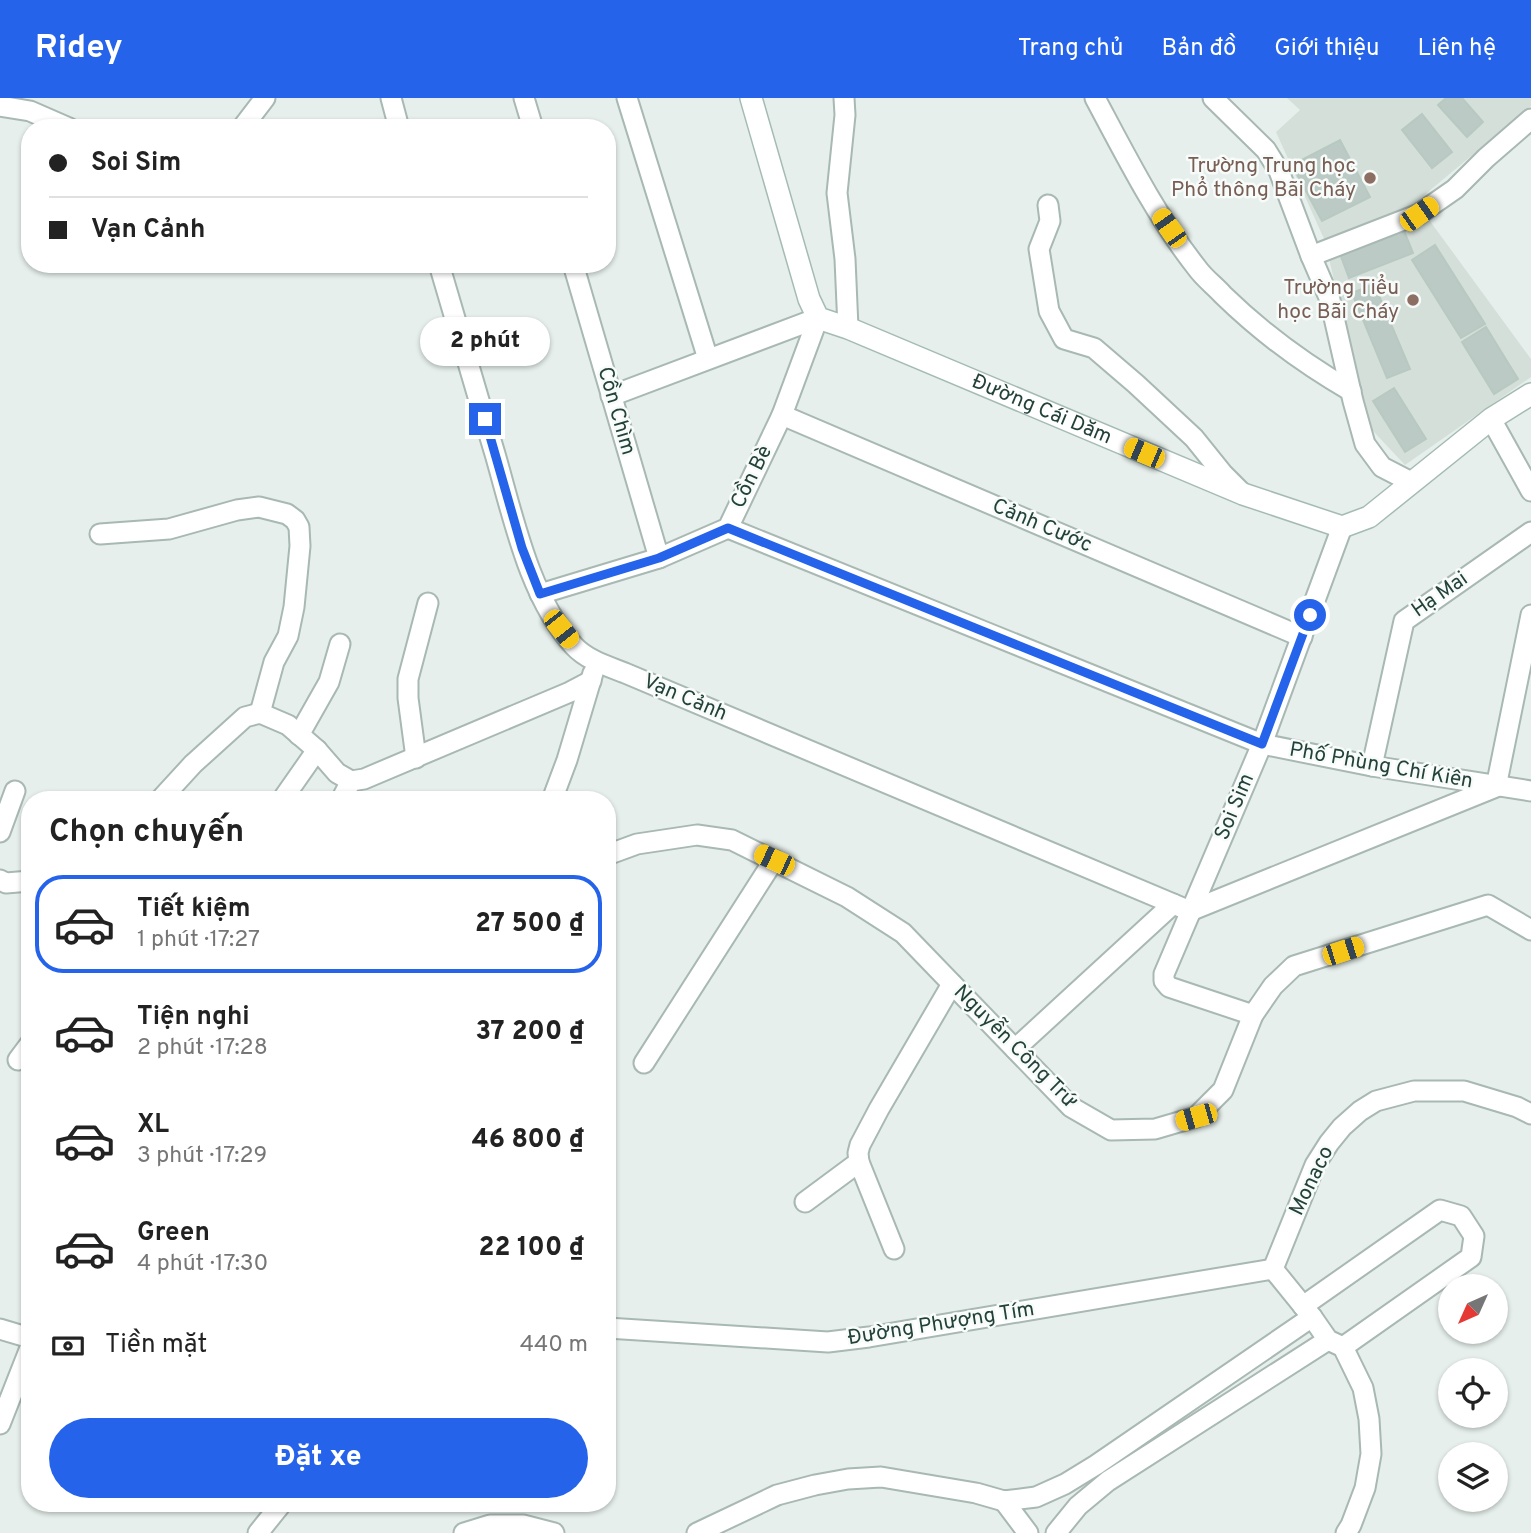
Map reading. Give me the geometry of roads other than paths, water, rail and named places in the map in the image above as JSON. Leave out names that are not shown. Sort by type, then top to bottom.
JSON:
[{"type":"street","points":[[249,119],[265,98]]},
{"type":"street","points":[[391,98],[397,119]]},
{"type":"street","points":[[524,98],[530,119]]},
{"type":"street","points":[[627,98],[708,359]]},
{"type":"street","points":[[611,396],[818,318],[809,299],[751,98]]},
{"type":"street","points":[[844,98],[845,115],[837,193],[845,259],[848,328]]},
{"type":"street","points":[[1095,98],[1155,207],[1198,270],[1239,311],[1281,347],[1351,391]]},
{"type":"street","points":[[1213,98],[1266,150],[1279,171],[1330,300],[1365,444],[1382,467],[1410,482]]},
{"type":"street","points":[[0,106],[30,111],[48,119]]},
{"type":"street","points":[[1311,256],[1419,214],[1455,189],[1531,119]]},
{"type":"street","points":[[1048,205],[1049,221],[1039,249],[1049,311],[1064,339],[1094,348],[1126,375],[1194,438],[1243,494]]},
{"type":"street","name":"Vạn Cảnh","points":[[442,273],[522,548],[540,594],[561,629],[594,672],[625,673],[1181,907]]},
{"type":"street","name":"Cồn Chìm","points":[[576,273],[659,558]]},
{"type":"street","name":"Đường Cái Dăm","points":[[818,318],[848,328],[1243,494],[1342,527]]},
{"type":"street","name":"Cồn Bè","points":[[540,594],[659,558],[728,528],[782,415],[818,318]]},
{"type":"street","points":[[1342,527],[1369,517],[1491,419],[1531,394]]},
{"type":"street","name":"Cảnh Cước","points":[[782,415],[1302,638]]},
{"type":"street","points":[[1491,419],[1531,491]]},
{"type":"street","points":[[100,534],[169,529],[237,510],[259,507],[288,514],[295,520],[299,527],[300,546],[294,607],[288,636],[274,662],[260,713]]},
{"type":"street","name":"Soi Sim","points":[[1253,1015],[1169,987],[1164,981],[1164,974],[1181,907],[1262,744],[1342,527]]},
{"type":"street","name":"Phố Phùng Chí Kiên","points":[[728,528],[1262,744],[1371,766],[1531,791]]},
{"type":"street","name":"Hạ Mai","points":[[1371,766],[1404,621],[1531,532]]},
{"type":"street","points":[[416,758],[408,679],[428,603]]},
{"type":"street","points":[[1015,1049],[1181,907],[1496,787],[1529,641],[1531,615]]},
{"type":"street","points":[[299,734],[329,682],[340,644]]},
{"type":"street","points":[[167,791],[192,764],[245,717],[260,713],[288,725],[317,750],[337,773],[351,780],[364,779],[570,692],[594,672]]},
{"type":"street","points":[[555,791],[594,672]]},
{"type":"street","points":[[288,791],[317,750]]},
{"type":"street","points":[[346,791],[351,780]]},
{"type":"street","points":[[0,832],[15,791]]},
{"type":"street","name":"Nguyễn Công Trứ","points":[[616,852],[638,844],[697,835],[732,840],[847,897],[903,933],[1070,1107],[1111,1130],[1155,1129],[1196,1117],[1223,1090],[1253,1015],[1273,986],[1294,966],[1488,905],[1531,930]]},
{"type":"street","points":[[644,1063],[774,860]]},
{"type":"street","points":[[0,880],[6,883],[21,882]]},
{"type":"street","points":[[894,1249],[859,1162],[858,1153],[873,1121],[952,985]]},
{"type":"street","name":"Monaco","points":[[1273,1269],[1315,1165],[1342,1127],[1376,1101],[1414,1091],[1464,1091],[1531,1114]]},
{"type":"street","points":[[805,1202],[859,1162]]},
{"type":"street","points":[[697,1533],[777,1495],[848,1479],[881,1477],[976,1493],[1004,1501],[1036,1497],[1065,1484],[1096,1465],[1308,1311],[1440,1210],[1461,1216],[1474,1236],[1471,1257],[1336,1343],[1108,1481],[1078,1506],[1056,1533]]},
{"type":"street","points":[[1273,1269],[1336,1343],[1363,1388],[1369,1419],[1371,1454],[1365,1488],[1346,1533]]},
{"type":"street","name":"Đường Phượng Tím","points":[[616,1329],[828,1342],[1273,1269]]},
{"type":"street","points":[[0,1329],[21,1335]]},
{"type":"street","points":[[0,1423],[21,1371]]},
{"type":"street","points":[[1004,1501],[1028,1533]]},
{"type":"street","points":[[258,1533],[275,1512]]},
{"type":"street","points":[[464,1533],[490,1525],[523,1525],[554,1533]]},
{"type":"place","name":"Trường Trung học Phổ thông Bãi Cháy","points":[[1370,178]]},
{"type":"place","name":"Trường Tiểu học Bãi Cháy","points":[[1413,300]]}]
